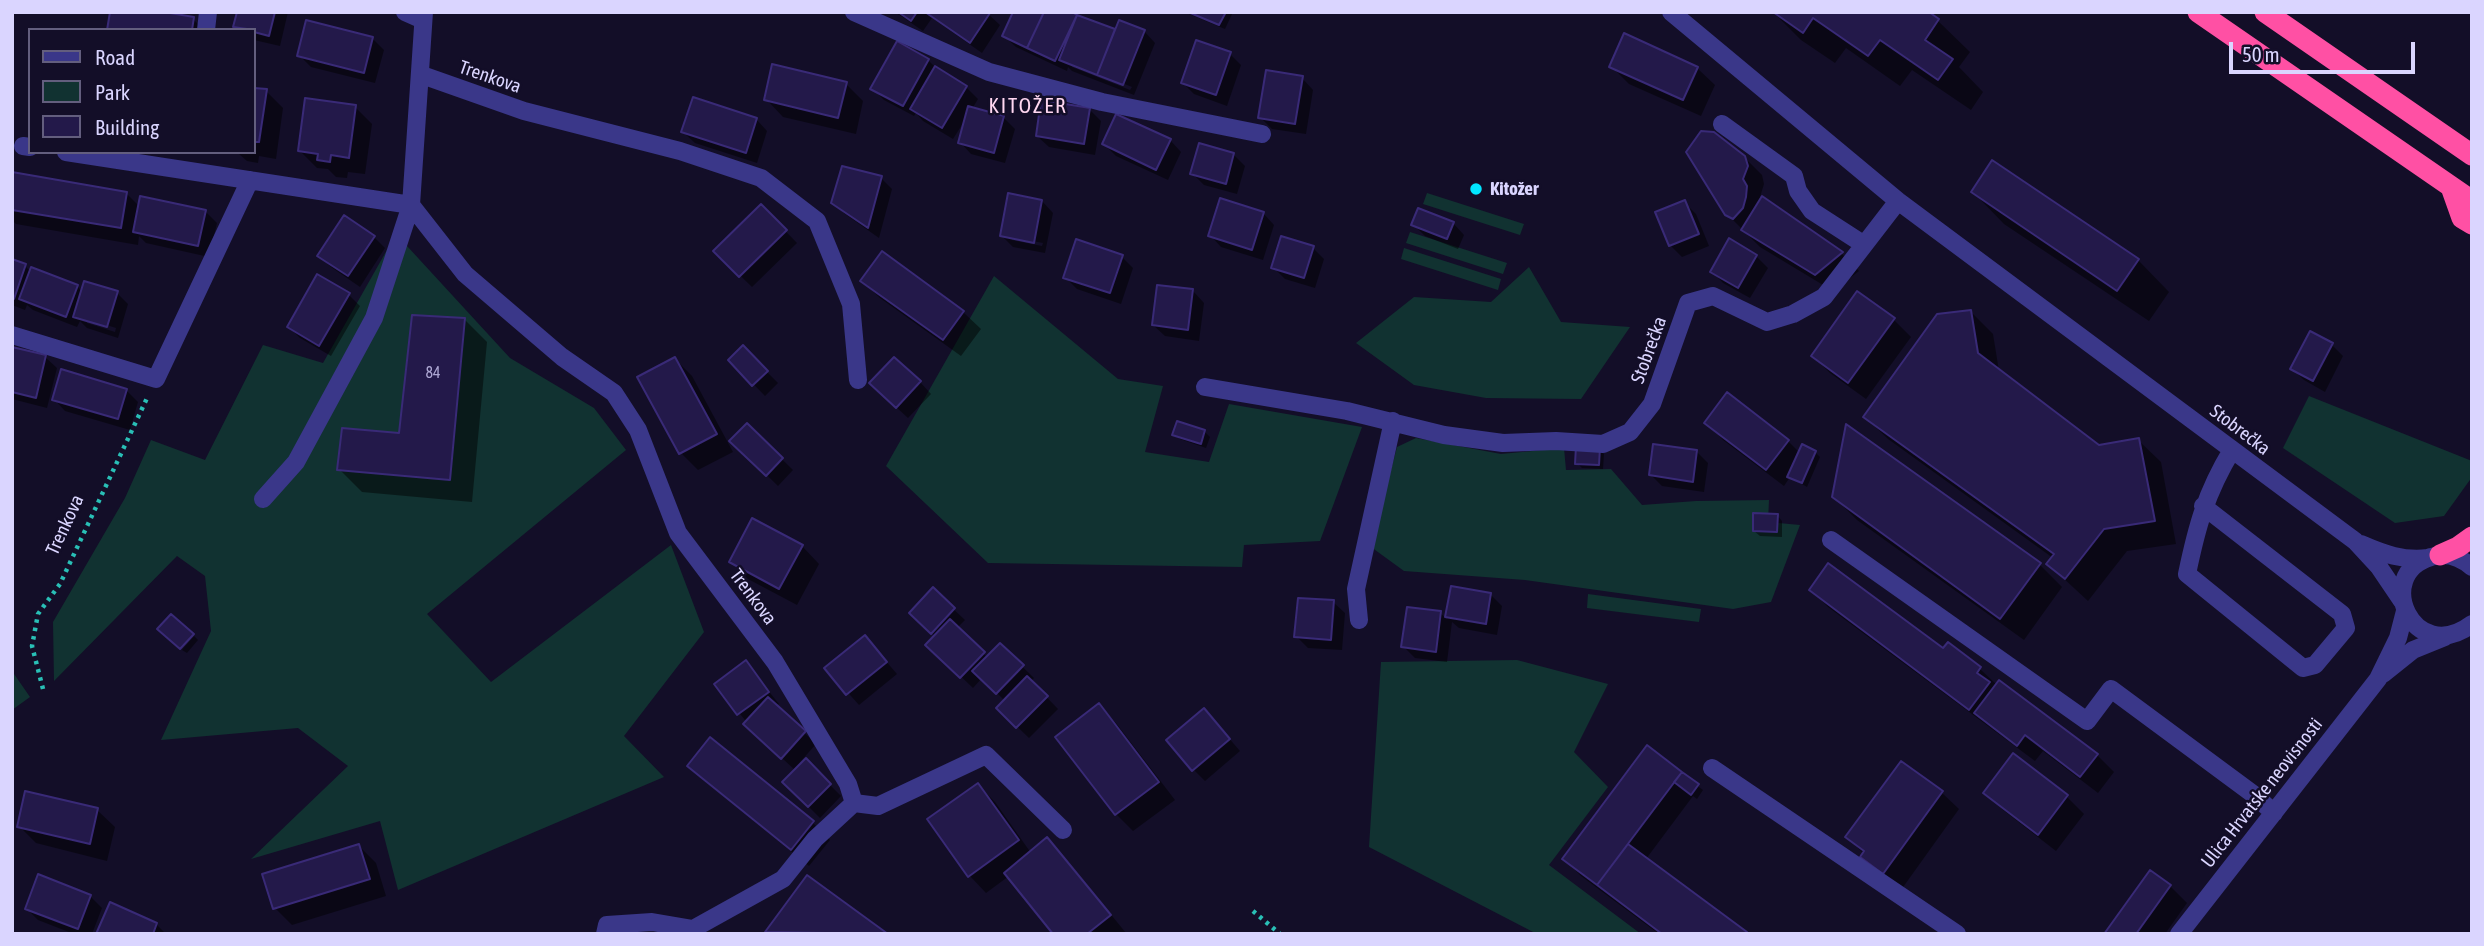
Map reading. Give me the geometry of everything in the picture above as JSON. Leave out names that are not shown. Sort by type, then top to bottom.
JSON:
[{"type":"highway","points":[[2198,12],[2472,201]]},
{"type":"highway","points":[[2274,16],[2472,155]]},
{"type":"highway","points":[[2451,187],[2462,218],[2472,224]]},
{"type":"highway","points":[[2434,556],[2458,547],[2472,537]]},
{"type":"street","points":[[263,499],[296,462],[374,318],[411,205],[424,16],[404,12]]},
{"type":"street","points":[[854,12],[989,72],[1102,102],[1262,134]]},
{"type":"street","name":"Stobrečka","points":[[1671,12],[1898,201],[2355,541],[2379,567],[2412,622],[2422,631],[2434,636],[2463,632]]},
{"type":"street","name":"Trenkova","points":[[422,75],[524,111],[680,151],[761,178],[817,221],[851,304],[858,380]]},
{"type":"street","points":[[1723,124],[1794,176],[1798,191],[1812,211],[1863,244]]},
{"type":"street","points":[[94,154],[190,161],[250,180],[411,205]]},
{"type":"street","points":[[12,335],[156,379],[250,180]]},
{"type":"street","name":"Stobrečka","points":[[1205,387],[1347,411],[1444,435],[1503,443],[1556,441],[1603,444],[1630,432],[1652,404],[1688,303],[1713,296],[1767,323],[1824,297],[1898,201]]},
{"type":"street","name":"Trenkova","points":[[411,205],[465,274],[562,357],[614,393],[638,430],[678,533],[775,662],[848,784],[854,803]]},
{"type":"street","points":[[1359,620],[1356,589],[1393,421]]},
{"type":"street","points":[[2203,506],[2342,614],[2346,628],[2315,665],[2303,668],[2187,574],[2203,506],[2215,478],[2232,450]]},
{"type":"street","points":[[1831,540],[2087,721],[2111,689],[2253,794],[2274,813]]},
{"type":"street","name":"Stobrečka","points":[[2355,541],[2393,557],[2410,560],[2452,556],[2472,567]]},
{"type":"street","name":"Ulica Hrvatske neovisnosti","points":[[2179,934],[2378,678],[2398,638],[2404,606],[2403,587],[2407,575],[2416,565],[2434,556]]},
{"type":"street","name":"Ulica Hrvatske neovisnosti","points":[[2378,678],[2413,650],[2463,632]]},
{"type":"street","points":[[606,934],[607,925],[652,922],[694,929],[783,879],[815,839],[854,803],[878,806],[986,755],[1063,830]]},
{"type":"street","points":[[1712,768],[1957,934]]},
{"type":"path","name":"Trenkova","points":[[43,689],[32,646],[38,614],[60,584],[156,379]]},
{"type":"path","points":[[1253,911],[1280,934]]},
{"type":"green space","points":[[1427,193],[1524,224],[1520,235],[1423,204]]},
{"type":"green space","points":[[1410,232],[1507,263],[1503,274],[1406,243]]},
{"type":"green space","points":[[396,234],[510,358],[594,408],[626,450],[427,614],[491,682],[671,545],[704,632],[624,736],[664,777],[398,890],[380,821],[251,859],[348,766],[298,728],[161,740],[211,631],[205,576],[177,556],[54,681],[53,622],[125,498],[151,440],[205,460],[263,345],[323,363]]},
{"type":"green space","points":[[1404,248],[1501,279],[1498,290],[1401,259]]},
{"type":"green space","points":[[1529,267],[1561,322],[1630,327],[1581,399],[1486,398],[1414,385],[1356,343],[1414,297],[1491,302]]},
{"type":"green space","points":[[994,276],[1118,379],[1163,386],[1145,452],[1209,462],[1229,404],[1362,427],[1320,541],[1244,545],[1242,567],[988,563],[886,466]]},
{"type":"green space","points":[[2309,396],[2472,461],[2472,477],[2444,516],[2395,523],[2283,448]]},
{"type":"green space","points":[[1416,438],[1501,454],[1564,448],[1566,470],[1611,469],[1642,505],[1769,500],[1768,522],[1800,525],[1771,602],[1733,609],[1525,580],[1404,571],[1371,547],[1397,447]]},
{"type":"green space","points":[[1588,594],[1701,609],[1699,622],[1587,608]]},
{"type":"green space","points":[[1517,660],[1608,684],[1574,752],[1608,787],[1549,865],[1641,934],[1537,934],[1369,847],[1381,662]]},
{"type":"green space","points":[[12,671],[30,697],[12,710]]},
{"type":"building","points":[[110,12],[164,12],[194,17],[192,28],[107,28]]},
{"type":"building","points":[[237,12],[275,12],[269,36],[256,33],[256,28],[233,27]]},
{"type":"building","points":[[898,12],[917,12],[911,21]]},
{"type":"building","points":[[925,12],[990,12],[990,13],[970,43]]},
{"type":"building","points":[[1013,12],[1044,12],[1027,48],[1002,36]]},
{"type":"building","points":[[1044,12],[1072,12],[1077,15],[1055,61],[1027,48]]},
{"type":"building","points":[[1188,12],[1226,12],[1219,25]]},
{"type":"building","points":[[1773,12],[1929,12],[1939,19],[1925,40],[1953,59],[1938,80],[1880,40],[1868,56],[1813,18],[1803,33]]},
{"type":"building","points":[[1077,15],[1115,29],[1097,75],[1059,60]]},
{"type":"building","points":[[306,20],[373,37],[364,73],[297,56]]},
{"type":"building","points":[[1119,20],[1145,30],[1123,85],[1097,75]]},
{"type":"building","points":[[1624,33],[1698,67],[1683,100],[1609,67]]},
{"type":"building","points":[[1196,40],[1231,52],[1216,95],[1181,83]]},
{"type":"building","points":[[897,41],[929,59],[903,106],[870,89]]},
{"type":"building","points":[[772,64],[847,82],[838,118],[764,100]]},
{"type":"building","points":[[935,66],[967,86],[942,128],[910,109]]},
{"type":"building","points":[[1266,70],[1303,76],[1295,124],[1258,118]]},
{"type":"building","points":[[256,88],[267,89],[259,142],[256,142]]},
{"type":"building","points":[[693,97],[757,118],[746,153],[681,132]]},
{"type":"building","points":[[305,98],[356,105],[349,158],[331,155],[330,162],[317,160],[318,154],[298,151]]},
{"type":"building","points":[[1041,100],[1090,108],[1084,144],[1036,136]]},
{"type":"building","points":[[968,106],[1004,116],[994,153],[958,143]]},
{"type":"building","points":[[1116,114],[1171,139],[1156,170],[1102,144]]},
{"type":"building","points":[[1701,131],[1714,132],[1745,156],[1748,166],[1743,179],[1747,186],[1746,197],[1743,208],[1733,219],[1725,215],[1686,152]]},
{"type":"building","points":[[1199,143],[1234,153],[1226,184],[1190,174]]},
{"type":"building","points":[[1992,160],[2139,259],[2117,291],[1971,192]]},
{"type":"building","points":[[842,166],[882,176],[868,228],[831,203]]},
{"type":"building","points":[[12,172],[127,192],[121,228],[12,210]]},
{"type":"building","points":[[1008,193],[1042,200],[1034,243],[1000,236]]},
{"type":"building","points":[[140,196],[206,210],[198,246],[133,232]]},
{"type":"building","points":[[1762,196],[1843,252],[1815,275],[1741,230]]},
{"type":"building","points":[[1220,198],[1264,212],[1252,250],[1208,236]]},
{"type":"building","points":[[1685,200],[1699,234],[1669,246],[1655,212]]},
{"type":"building","points":[[761,204],[787,230],[739,277],[713,251]]},
{"type":"building","points":[[1418,208],[1454,222],[1447,239],[1411,225]]},
{"type":"building","points":[[344,215],[375,236],[348,276],[317,256]]},
{"type":"building","points":[[1281,236],[1314,246],[1304,278],[1271,268]]},
{"type":"building","points":[[1729,238],[1757,255],[1738,288],[1710,272]]},
{"type":"building","points":[[1076,239],[1123,255],[1110,293],[1063,278]]},
{"type":"building","points":[[882,251],[964,311],[943,340],[860,281]]},
{"type":"building","points":[[12,259],[26,264],[14,299],[12,299]]},
{"type":"building","points":[[31,267],[78,285],[66,317],[19,299]]},
{"type":"building","points":[[317,274],[350,293],[319,346],[287,327]]},
{"type":"building","points":[[84,281],[118,291],[107,327],[73,317]]},
{"type":"building","points":[[1157,285],[1193,289],[1188,330],[1152,325]]},
{"type":"building","points":[[1857,291],[1895,318],[1848,383],[1811,356]]},
{"type":"building","points":[[1971,310],[1978,353],[2099,445],[2139,438],[2155,521],[2104,529],[2065,579],[2046,564],[2054,554],[1863,417],[1937,314]]},
{"type":"building","points":[[412,315],[465,318],[450,480],[337,470],[342,428],[399,433]]},
{"type":"building","points":[[2310,331],[2333,343],[2313,381],[2290,369]]},
{"type":"building","points":[[743,345],[768,371],[752,386],[728,360]]},
{"type":"building","points":[[12,347],[46,355],[36,398],[12,392]]},
{"type":"building","points":[[675,357],[717,434],[679,454],[637,377]]},
{"type":"building","points":[[894,357],[921,381],[896,408],[869,383]]},
{"type":"building","points":[[61,369],[127,389],[118,419],[52,400]]},
{"type":"building","points":[[1727,392],[1789,440],[1766,470],[1704,423]]},
{"type":"building","points":[[1177,421],[1205,430],[1201,444],[1172,435]]},
{"type":"building","points":[[747,423],[783,458],[766,476],[729,441]]},
{"type":"building","points":[[1846,424],[2041,563],[2000,619],[1832,497]]},
{"type":"building","points":[[1653,444],[1697,450],[1693,482],[1649,475]]},
{"type":"building","points":[[1802,444],[1816,451],[1802,483],[1787,477]]},
{"type":"building","points":[[1576,446],[1600,447],[1599,465],[1575,464]]},
{"type":"building","points":[[1753,513],[1778,514],[1777,532],[1753,531]]},
{"type":"building","points":[[752,518],[803,545],[779,589],[729,562]]},
{"type":"building","points":[[1828,563],[1943,648],[1948,642],[1981,667],[1977,673],[1990,682],[1969,710],[1809,590]]},
{"type":"building","points":[[1451,586],[1491,593],[1486,624],[1445,617]]},
{"type":"building","points":[[933,587],[955,608],[931,634],[909,613]]},
{"type":"building","points":[[1298,598],[1334,600],[1331,640],[1294,637]]},
{"type":"building","points":[[1407,607],[1441,611],[1436,652],[1401,647]]},
{"type":"building","points":[[171,614],[194,634],[180,649],[157,629]]},
{"type":"building","points":[[950,619],[985,652],[960,678],[925,645]]},
{"type":"building","points":[[865,635],[887,662],[846,695],[824,668]]},
{"type":"building","points":[[1000,643],[1024,665],[996,694],[972,671]]},
{"type":"building","points":[[746,660],[769,692],[737,715],[714,684]]},
{"type":"building","points":[[1027,676],[1048,696],[1016,728],[996,708]]},
{"type":"building","points":[[1999,680],[2098,754],[2080,777],[2025,735],[2017,746],[1974,713]]},
{"type":"building","points":[[768,697],[806,731],[781,759],[743,724]]},
{"type":"building","points":[[1099,703],[1159,782],[1115,815],[1055,737]]},
{"type":"building","points":[[1204,708],[1230,739],[1192,771],[1166,740]]},
{"type":"building","points":[[710,737],[814,821],[791,850],[687,766]]},
{"type":"building","points":[[1647,745],[1682,772],[1597,885],[1562,859]]},
{"type":"building","points":[[2013,753],[2068,795],[2038,835],[1983,793]]},
{"type":"building","points":[[806,758],[831,784],[808,807],[782,782]]},
{"type":"building","points":[[1901,761],[1943,791],[1883,874],[1860,857],[1864,851],[1845,837]]},
{"type":"building","points":[[1682,772],[1699,784],[1691,795],[1674,782]]},
{"type":"building","points":[[978,783],[1019,840],[968,877],[927,819]]},
{"type":"building","points":[[25,791],[98,808],[90,844],[17,827]]},
{"type":"building","points":[[1047,837],[1111,915],[1087,934],[1053,934],[1004,873]]},
{"type":"building","points":[[359,844],[370,879],[273,909],[262,874]]},
{"type":"building","points":[[1628,844],[1747,932],[1746,934],[1662,934],[1597,885]]},
{"type":"building","points":[[2150,870],[2171,885],[2136,934],[2104,934]]},
{"type":"building","points":[[38,874],[91,895],[78,929],[25,909]]},
{"type":"building","points":[[807,875],[888,934],[765,932]]},
{"type":"building","points":[[110,902],[157,923],[153,934],[96,934]]},
{"type":"place","name":"Kitožer","points":[[1476,189]]},
{"type":"district","name":"KITOŽER","points":[[1028,106]]}]
